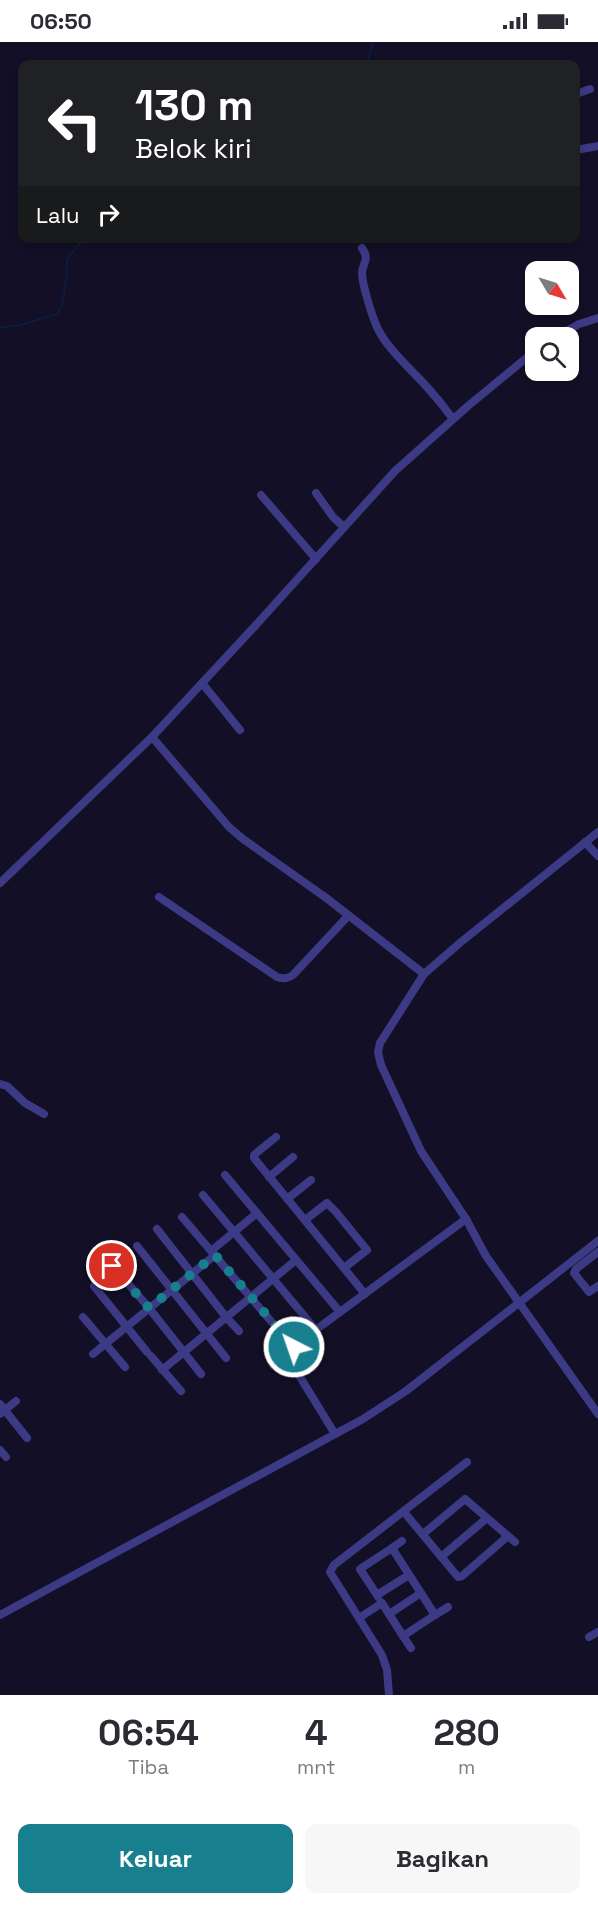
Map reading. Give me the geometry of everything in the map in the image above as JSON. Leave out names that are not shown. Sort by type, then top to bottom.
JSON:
[{"type":"street","points":[[580,93],[590,89]]},
{"type":"street","points":[[580,149],[598,146]]},
{"type":"street","points":[[362,248],[366,255],[366,263],[362,272],[364,286],[377,329],[453,419]]},
{"type":"street","points":[[574,327],[598,318]]},
{"type":"street","points":[[0,884],[152,737],[395,471],[525,359]]},
{"type":"street","points":[[316,493],[333,517],[344,527]]},
{"type":"street","points":[[261,495],[316,559]]},
{"type":"street","points":[[202,682],[240,730]]},
{"type":"street","points":[[152,737],[229,828],[318,892],[424,974]]},
{"type":"street","points":[[598,832],[424,974],[386,1032],[378,1052],[387,1080],[421,1150],[466,1219],[486,1256],[598,1414]]},
{"type":"street","points":[[585,842],[598,856]]},
{"type":"street","points":[[159,897],[277,976],[284,978],[292,975],[348,916]]},
{"type":"street","points":[[0,1084],[8,1086],[25,1103],[44,1114]]},
{"type":"street","points":[[276,1137],[254,1155],[269,1177],[363,1292]]},
{"type":"street","points":[[269,1177],[292,1157]]},
{"type":"street","points":[[225,1175],[340,1312]]},
{"type":"street","points":[[288,1199],[311,1180]]},
{"type":"street","points":[[203,1195],[316,1330]]},
{"type":"street","points":[[305,1220],[327,1203],[367,1250],[344,1268]]},
{"type":"street","points":[[93,1354],[192,1273],[257,1213]]},
{"type":"street","points":[[182,1217],[294,1347]]},
{"type":"street","points":[[363,1292],[466,1219]]},
{"type":"street","points":[[157,1229],[239,1331]]},
{"type":"street","points":[[0,1616],[363,1419],[406,1391],[598,1241]]},
{"type":"street","points":[[110,1244],[121,1259],[112,1266],[149,1308],[201,1374]]},
{"type":"street","points":[[137,1245],[226,1358]]},
{"type":"street","points":[[598,1252],[574,1273],[588,1292],[598,1286]]},
{"type":"street","points":[[162,1370],[296,1260]]},
{"type":"street","points":[[334,1434],[289,1359],[290,1354],[294,1347],[340,1312],[386,1272]]},
{"type":"street","points":[[94,1286],[181,1391]]},
{"type":"street","points":[[83,1317],[125,1367]]},
{"type":"street","points":[[16,1401],[1,1410],[27,1438]]},
{"type":"street","points":[[0,1450],[6,1457]]},
{"type":"street","points":[[389,1695],[385,1662],[330,1574],[331,1570],[334,1565],[467,1462]]},
{"type":"street","points":[[423,1534],[465,1499],[515,1542]]},
{"type":"street","points":[[404,1512],[457,1577],[460,1577],[508,1536]]},
{"type":"street","points":[[441,1557],[487,1518]]},
{"type":"street","points":[[360,1569],[402,1541]]},
{"type":"street","points":[[392,1548],[435,1615]]},
{"type":"street","points":[[355,1561],[411,1648]]},
{"type":"street","points":[[377,1595],[409,1575]]},
{"type":"street","points":[[389,1614],[421,1593]]},
{"type":"street","points":[[359,1618],[382,1603]]},
{"type":"street","points":[[403,1636],[448,1607]]},
{"type":"street","points":[[589,1637],[598,1632]]},
{"type":"waterway","points":[[368,60],[373,42]]},
{"type":"waterway","points":[[0,328],[20,325],[57,314],[62,306],[67,259],[80,243]]},
{"type":"route","points":[[112,1266],[149,1308],[215,1255],[294,1347]]}]
